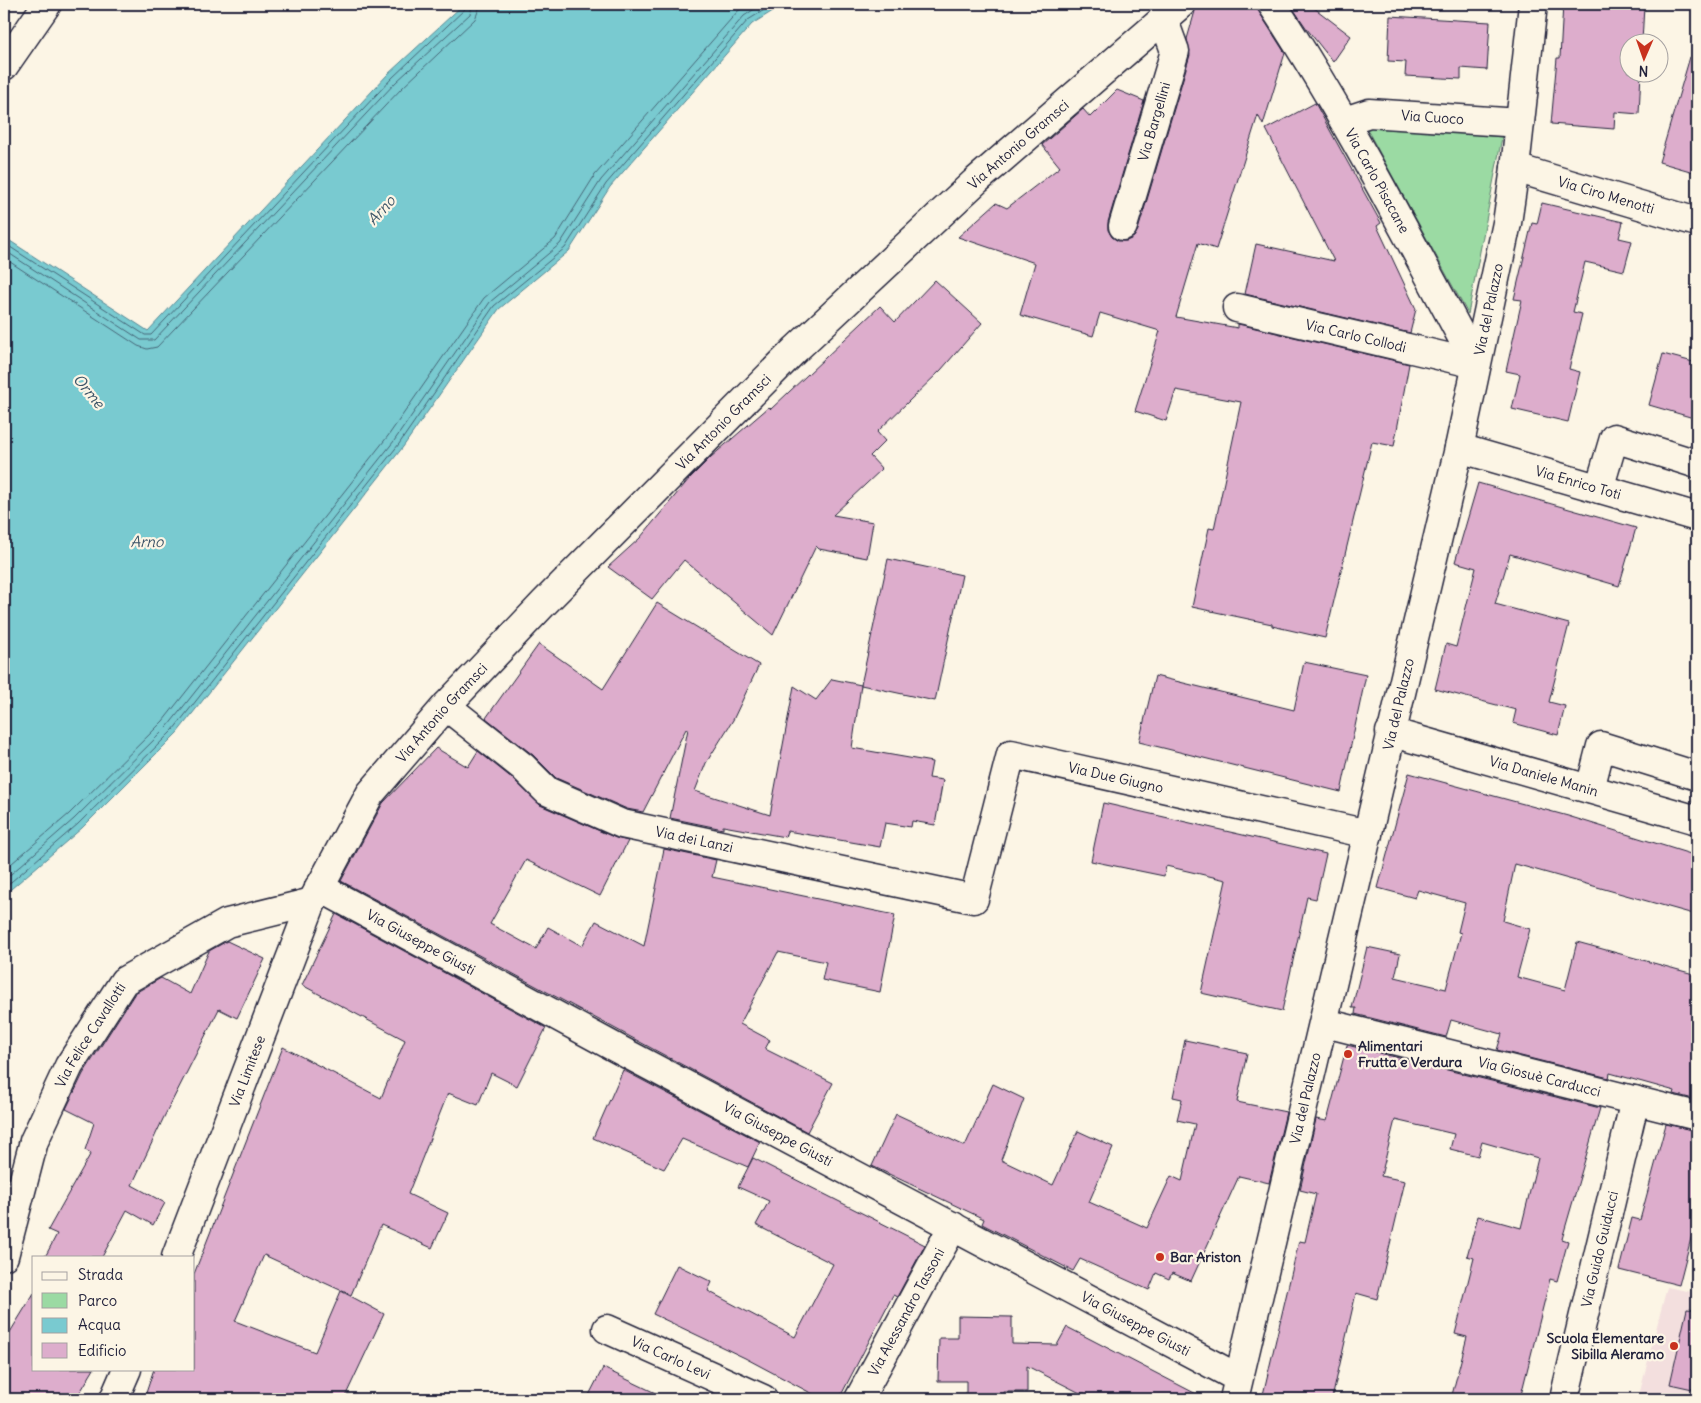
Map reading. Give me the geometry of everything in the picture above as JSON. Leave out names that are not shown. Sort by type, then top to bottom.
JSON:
[{"type":"street","points":[[4,66],[46,4]]},
{"type":"street","name":"Via Carlo Pisacane","points":[[1272,4],[1316,71],[1384,189],[1476,364]]},
{"type":"street","name":"Via del Palazzo","points":[[1236,1388],[1325,1022],[1390,732],[1459,448],[1507,223],[1515,168],[1532,4]]},
{"type":"street","name":"Via Bargellini","points":[[1123,226],[1175,52],[1172,11]]},
{"type":"street","name":"Via Antonio Gramsci","points":[[316,894],[370,794],[446,706],[544,603],[796,349],[977,180],[1172,11]]},
{"type":"street","name":"Via Cuoco","points":[[1344,121],[1369,113],[1520,123]]},
{"type":"street","name":"Via Ciro Menotti","points":[[1515,168],[1697,222]]},
{"type":"street","name":"Via Carlo Collodi","points":[[1237,308],[1476,364]]},
{"type":"street","points":[[1599,488],[1614,438],[1697,464]]},
{"type":"street","name":"Via Enrico Toti","points":[[1459,448],[1697,517]]},
{"type":"street","name":"Via dei Lanzi","points":[[446,706],[523,767],[547,791],[622,824],[974,899]]},
{"type":"street","name":"Via Daniele Manin","points":[[1390,732],[1697,820]]},
{"type":"street","points":[[1590,789],[1600,746],[1697,776]]},
{"type":"street","name":"Via Due Giugno","points":[[974,899],[1011,754],[1368,834]]},
{"type":"street","name":"Via Giuseppe Giusti","points":[[316,894],[952,1226],[1236,1388]]},
{"type":"street","name":"Via Felice Cavallotti","points":[[4,1256],[34,1141],[69,1066],[124,981],[227,923],[316,894]]},
{"type":"street","name":"Via Limitese","points":[[176,1256],[316,894]]},
{"type":"street","name":"Via Giosuè Carducci","points":[[1325,1022],[1697,1116]]},
{"type":"street","name":"Via Guido Guiducci","points":[[1564,1399],[1635,1100]]},
{"type":"street","name":"Via Alessandro Tassoni","points":[[859,1399],[952,1226]]},
{"type":"street","name":"Via Carlo Levi","points":[[607,1329],[763,1399]]},
{"type":"street","points":[[114,1399],[127,1370]]},
{"type":"shaded area","name":"Scuola Elementare Sibilla Aleramo","points":[[1667,1287],[1697,1293],[1697,1399],[1638,1399]]},
{"type":"green space","points":[[1364,124],[1502,137],[1468,314]]},
{"type":"water","name":"Arno","points":[[464,4],[784,4],[752,24],[610,187],[569,251],[499,309],[403,447],[177,733],[82,828],[4,895],[4,237],[148,331],[388,74]]},
{"type":"building","points":[[1197,4],[1257,4],[1259,12],[1285,53],[1263,125],[1258,115],[1216,249],[1198,243],[1176,317],[1238,328],[1238,324],[1409,364],[1394,446],[1372,442],[1325,638],[1272,626],[1272,624],[1192,607],[1209,528],[1214,529],[1241,402],[1176,390],[1166,421],[1135,411],[1160,331],[1100,313],[1093,336],[1020,315],[1035,263],[958,237],[996,203],[1007,208],[1060,167],[1042,145],[1083,109],[1090,117],[1117,90],[1144,101],[1108,222],[1108,230],[1112,237],[1118,241],[1126,241],[1134,237],[1138,230],[1190,55],[1187,39]]},
{"type":"building","points":[[1290,4],[1309,4],[1351,36],[1333,62],[1307,29]]},
{"type":"building","points":[[1563,4],[1644,6],[1643,32],[1618,32],[1618,82],[1641,82],[1639,114],[1615,112],[1614,129],[1551,124],[1557,58],[1560,58]]},
{"type":"building","points":[[1390,16],[1490,22],[1487,70],[1461,68],[1461,79],[1405,76],[1406,62],[1388,61]]},
{"type":"building","points":[[1690,57],[1697,58],[1697,173],[1659,162]]},
{"type":"building","points":[[1315,103],[1381,223],[1377,226],[1416,309],[1410,333],[1245,294],[1256,244],[1334,261],[1266,129]]},
{"type":"building","points":[[1542,203],[1623,222],[1619,238],[1632,241],[1624,271],[1585,262],[1573,312],[1582,314],[1569,369],[1580,372],[1568,422],[1512,409],[1520,374],[1506,371],[1522,300],[1514,299],[1532,223],[1537,224]]},
{"type":"building","points":[[935,280],[982,323],[941,370],[877,432],[885,441],[870,456],[882,469],[833,515],[873,522],[867,558],[819,549],[816,546],[773,635],[684,560],[652,599],[608,567],[640,538],[689,479],[711,457],[769,407],[771,409],[880,306],[895,322]]},
{"type":"building","points":[[1663,354],[1697,363],[1697,419],[1649,405]]},
{"type":"building","points":[[1478,483],[1636,528],[1619,586],[1510,554],[1495,604],[1569,624],[1549,702],[1565,706],[1558,735],[1513,723],[1516,710],[1435,689],[1446,644],[1456,647],[1476,568],[1455,562]]},
{"type":"building","points":[[888,559],[962,575],[935,701],[861,685]]},
{"type":"building","points":[[657,603],[759,665],[733,720],[706,763],[695,791],[770,815],[794,686],[816,700],[832,679],[861,685],[852,748],[932,762],[929,778],[943,780],[935,825],[912,821],[911,827],[885,823],[880,847],[787,831],[785,837],[723,826],[723,829],[670,818],[688,729],[686,729],[643,812],[627,809],[556,778],[533,755],[486,718],[539,644],[603,689]]},
{"type":"building","points":[[1304,662],[1366,675],[1341,792],[1139,742],[1155,676],[1294,710]]},
{"type":"building","points":[[436,748],[468,767],[478,751],[513,779],[540,805],[616,838],[628,841],[600,896],[526,860],[490,924],[536,949],[548,927],[582,946],[596,921],[644,946],[664,849],[716,860],[712,877],[895,915],[880,992],[822,980],[826,962],[778,952],[740,1024],[770,1040],[765,1049],[833,1083],[807,1132],[341,881],[383,803]]},
{"type":"building","points":[[1409,773],[1568,816],[1697,856],[1697,915],[1515,864],[1503,921],[1530,929],[1517,977],[1565,990],[1577,942],[1697,975],[1697,1100],[1674,1094],[1675,1091],[1610,1073],[1609,1078],[1497,1050],[1502,1034],[1451,1020],[1446,1037],[1355,1014],[1356,1008],[1352,1008],[1367,947],[1400,954],[1395,977],[1446,989],[1461,933],[1458,932],[1465,903],[1418,890],[1415,898],[1378,888]]},
{"type":"building","points":[[1103,803],[1326,854],[1316,899],[1307,897],[1282,1011],[1201,993],[1226,880],[1166,866],[1164,876],[1091,861]]},
{"type":"building","points":[[336,914],[546,1028],[517,1086],[491,1073],[478,1105],[448,1093],[408,1194],[448,1213],[432,1248],[381,1225],[351,1295],[264,1255],[235,1321],[315,1352],[341,1291],[384,1314],[344,1399],[144,1399],[154,1370],[195,1370],[195,1271],[283,1047],[381,1098],[405,1040],[302,985]]},
{"type":"building","points":[[227,941],[265,959],[237,1018],[219,1009],[132,1185],[165,1203],[153,1225],[127,1210],[103,1256],[46,1256],[57,1234],[48,1230],[91,1153],[85,1150],[94,1123],[66,1109],[83,1074],[135,993],[161,978],[190,994],[209,951]]},
{"type":"building","points":[[1185,1040],[1247,1053],[1237,1102],[1286,1112],[1269,1183],[1239,1176],[1191,1281],[1172,1273],[1169,1279],[1156,1273],[1149,1290],[1080,1259],[1073,1271],[982,1224],[984,1219],[872,1166],[896,1114],[965,1146],[993,1084],[1024,1099],[1001,1160],[1053,1185],[1078,1131],[1113,1147],[1089,1202],[1147,1228],[1171,1176],[1182,1181],[1195,1124],[1177,1120],[1182,1099],[1173,1097]]},
{"type":"building","points":[[1347,1045],[1600,1108],[1562,1239],[1568,1241],[1557,1281],[1550,1279],[1520,1399],[1451,1399],[1467,1337],[1455,1334],[1474,1258],[1467,1256],[1478,1216],[1521,1228],[1538,1158],[1482,1142],[1478,1156],[1450,1149],[1454,1134],[1395,1120],[1381,1176],[1405,1181],[1377,1299],[1356,1293],[1332,1399],[1262,1399],[1299,1241],[1305,1242],[1316,1194],[1300,1190],[1316,1119],[1327,1121]]},
{"type":"building","points":[[623,1070],[760,1142],[748,1167],[682,1139],[664,1169],[593,1138]]},
{"type":"building","points":[[1666,1124],[1697,1131],[1697,1215],[1679,1285],[1619,1270],[1632,1218],[1640,1220]]},
{"type":"building","points":[[753,1158],[925,1245],[897,1297],[893,1295],[839,1399],[822,1399],[745,1358],[653,1314],[677,1265],[712,1282],[708,1291],[795,1337],[833,1264],[756,1225],[769,1201],[738,1187]]},
{"type":"building","points":[[32,1296],[32,1370],[93,1370],[76,1399],[4,1399],[4,1342]]},
{"type":"building","points":[[1687,1309],[1697,1310],[1697,1390],[1670,1384]]},
{"type":"building","points":[[958,1316],[1012,1317],[1012,1344],[1057,1345],[1067,1327],[1206,1399],[1082,1399],[1085,1393],[1080,1393],[1027,1366],[1027,1392],[1004,1392],[1004,1399],[966,1399],[966,1381],[938,1381],[939,1338],[958,1338]]},
{"type":"building","points":[[603,1368],[668,1399],[587,1399]]},
{"type":"place","name":"Alimentari Frutta e Verdura","points":[[1348,1054]]},
{"type":"place","name":"Bar Ariston","points":[[1160,1257]]},
{"type":"place","name":"Scuola Elementare Sibilla Aleramo","points":[[1674,1346]]},
{"type":"water label","name":"Orme","points":[[89,391]]}]
